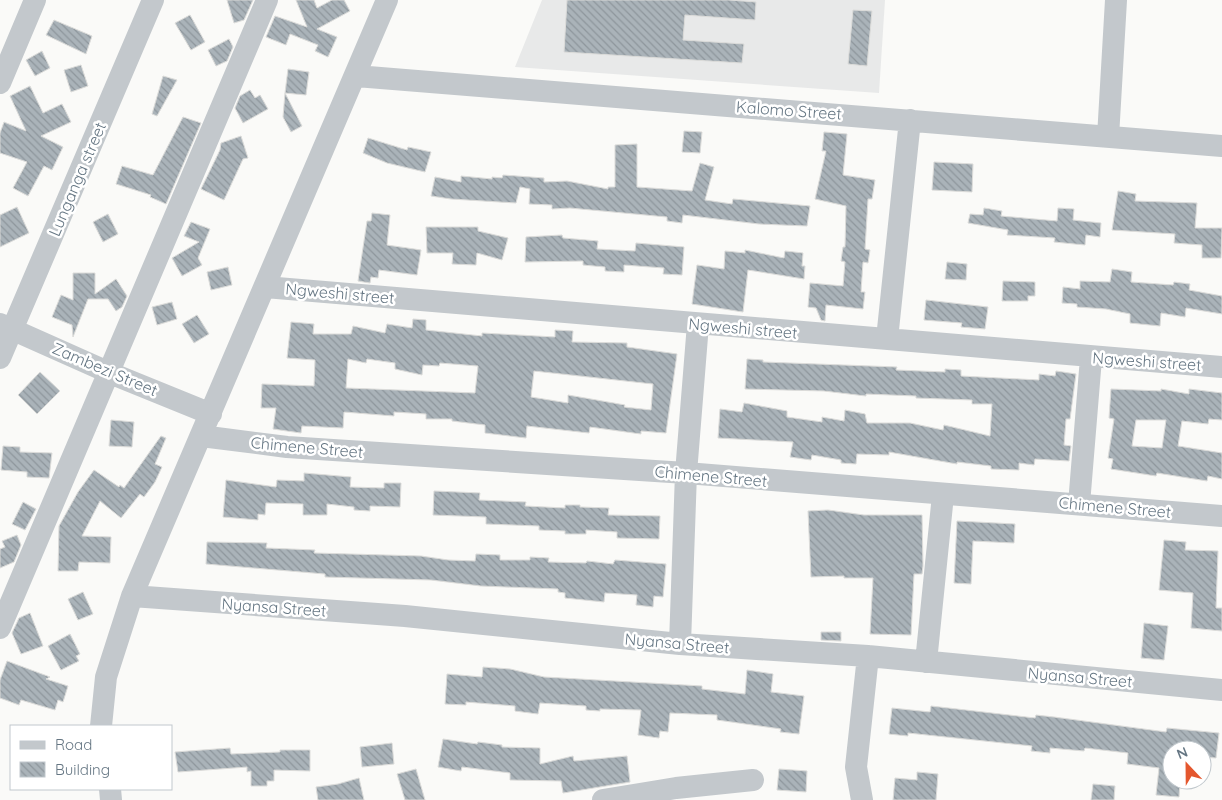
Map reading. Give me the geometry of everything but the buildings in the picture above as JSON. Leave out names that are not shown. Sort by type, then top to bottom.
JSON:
[{"type":"street","points":[[0,82],[35,0]]},
{"type":"street","name":"Lunganga street","points":[[0,358],[6,326],[153,0]]},
{"type":"street","points":[[0,628],[267,0]]},
{"type":"street","points":[[101,725],[106,677],[132,596],[387,0]]},
{"type":"street","points":[[1108,137],[1116,0]]},
{"type":"street","name":"Kalomo Street","points":[[356,76],[1222,146]]},
{"type":"street","points":[[887,339],[910,120]]},
{"type":"street","name":"Ngweshi street","points":[[265,287],[1091,358],[1222,367]]},
{"type":"street","points":[[680,644],[686,473],[698,324]]},
{"type":"street","name":"Zambezi Street","points":[[6,326],[211,414]]},
{"type":"street","points":[[1079,504],[1091,358]]},
{"type":"street","name":"Chimene Street","points":[[201,436],[287,447],[686,473],[1222,516]]},
{"type":"street","points":[[926,662],[942,495]]},
{"type":"street","name":"Nyansa Street","points":[[132,596],[405,616],[680,644],[868,656],[1222,690]]},
{"type":"street","points":[[862,800],[856,767],[868,656]]},
{"type":"street","points":[[603,800],[676,788],[754,780]]},
{"type":"shaded area","points":[[542,0],[885,0],[879,93],[515,67]]}]
